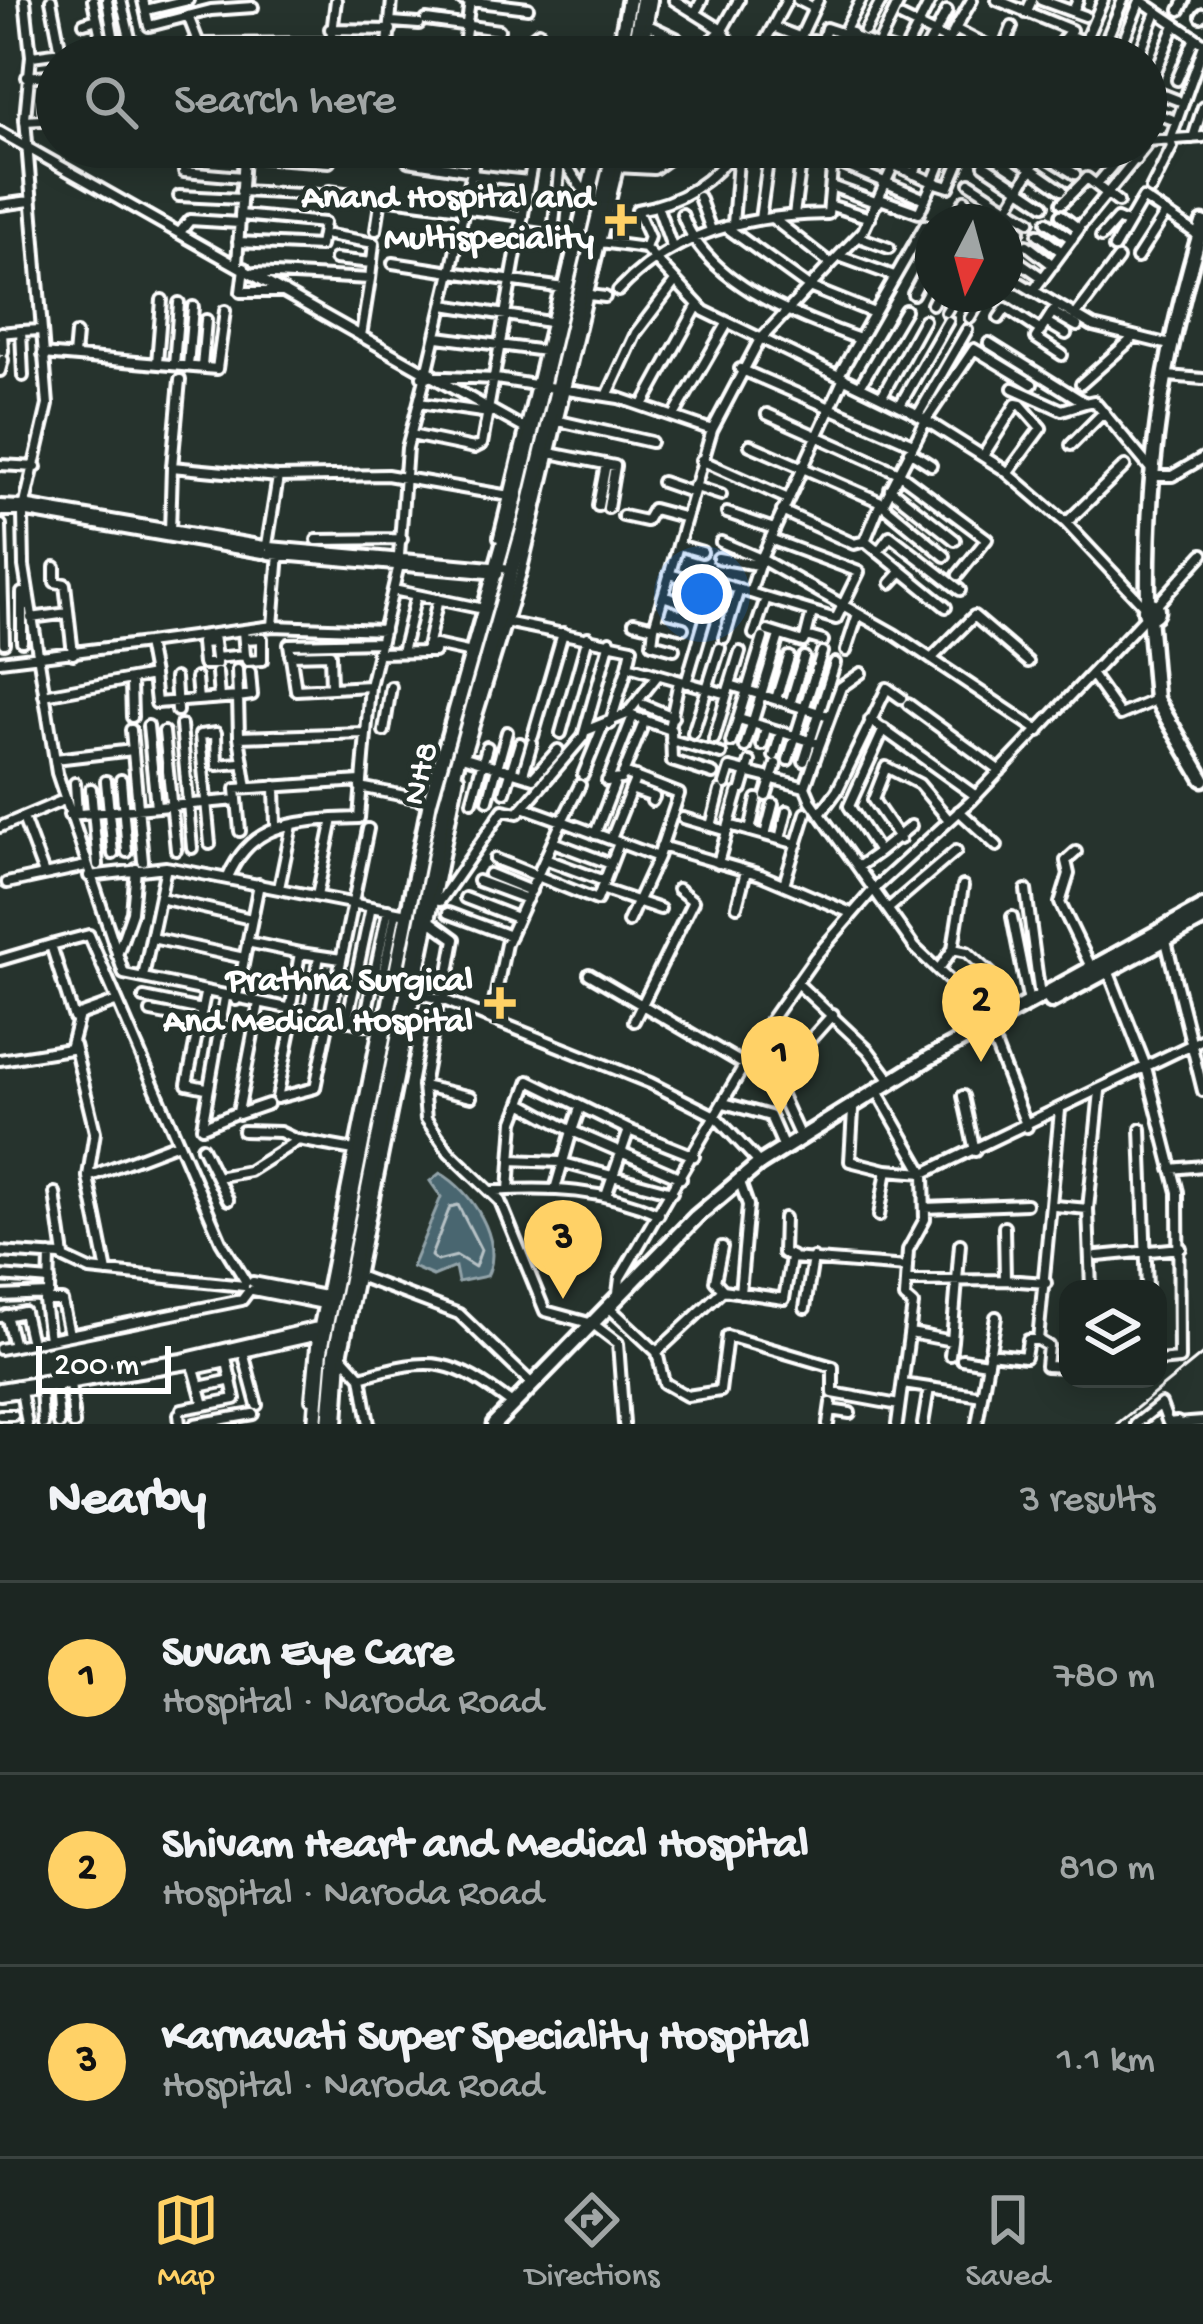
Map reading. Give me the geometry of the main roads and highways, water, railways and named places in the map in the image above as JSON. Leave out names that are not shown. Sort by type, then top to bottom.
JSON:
[{"type":"main road","points":[[621,36],[628,0]]},
{"type":"main road","points":[[638,36],[643,0]]},
{"type":"main road","name":"NH8","points":[[313,1424],[320,1332],[382,1028],[394,986],[426,917],[455,766],[502,621],[500,571],[513,496],[529,431],[551,387],[548,352],[594,168]]},
{"type":"main road","name":"NH8","points":[[334,1424],[335,1390],[394,986],[397,912],[433,776],[500,571],[598,240],[615,168]]},
{"type":"main road","points":[[1202,232],[1170,345],[1150,473],[1150,610],[1156,699],[1202,768]]},
{"type":"main road","points":[[1150,473],[1202,232]]},
{"type":"main road","points":[[1150,610],[1160,698],[1202,768]]},
{"type":"main road","points":[[498,1424],[696,1217],[760,1165],[800,1137],[1203,907]]},
{"type":"main road","points":[[615,1305],[760,1165],[853,1111],[891,1081],[1203,919]]},
{"type":"main road","points":[[498,1424],[595,1326]]},
{"type":"water","points":[[440,1173],[463,1191],[482,1218],[492,1248],[487,1276],[458,1282],[455,1267],[433,1276],[412,1267],[441,1197],[430,1181]]},
{"type":"railway","points":[[1117,1424],[1203,1354]]},
{"type":"place","name":"Anand Hospital and Multispeciality","points":[[621,220]]},
{"type":"place","name":"Prathna Surgical And Medical Hospital","points":[[500,1003]]},
{"type":"place","name":"Shivam Heart and Medical Hospital","points":[[981,1062]]},
{"type":"place","name":"Suvan Eye Care","points":[[780,1115]]},
{"type":"place","name":"Karnavati Super Speciality Hospital","points":[[563,1299]]}]
